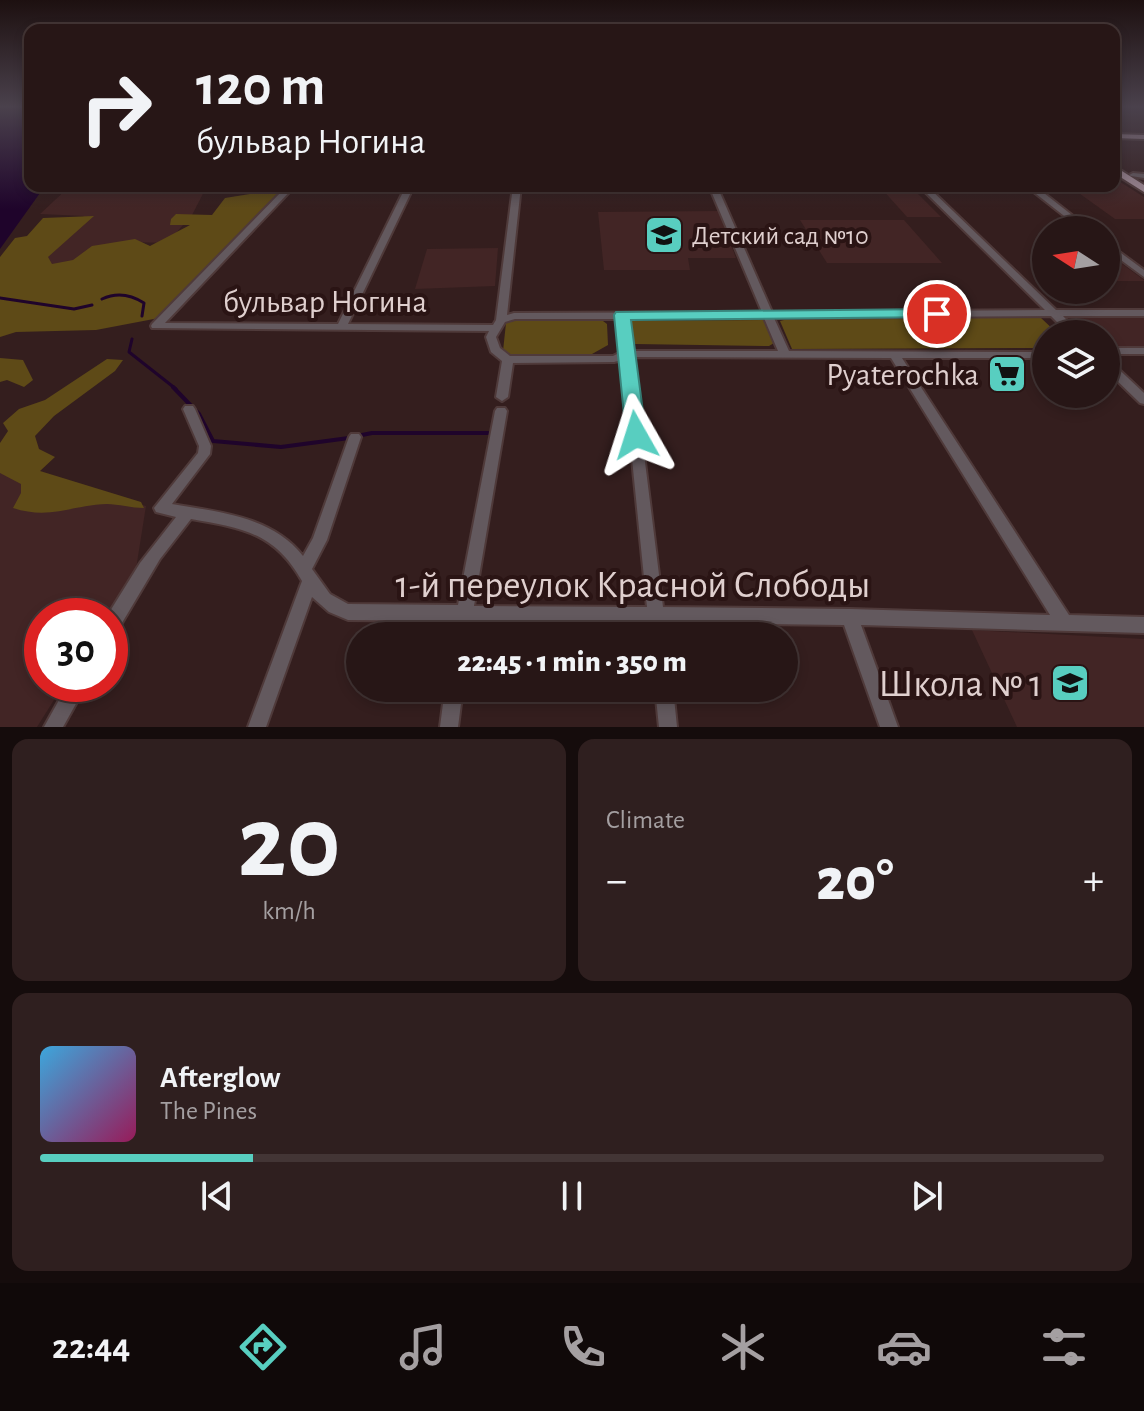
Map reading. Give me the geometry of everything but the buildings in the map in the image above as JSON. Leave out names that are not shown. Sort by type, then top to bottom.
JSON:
[{"type":"main road","points":[[1120,169],[1144,183]]},
{"type":"main road","points":[[1120,171],[1144,189]]},
{"type":"street","points":[[1133,175],[1144,176]]},
{"type":"street","name":"бульвар Ногина","points":[[285,192],[156,326],[498,324],[514,316],[622,315]]},
{"type":"street","points":[[342,326],[407,192]]},
{"type":"street","points":[[516,192],[493,345],[508,360],[614,359],[627,354],[1032,355]]},
{"type":"street","points":[[716,192],[785,354]]},
{"type":"street","points":[[929,192],[1061,320]]},
{"type":"street","points":[[1038,192],[1069,216]]},
{"type":"street","points":[[1120,256],[1144,274]]},
{"type":"street","points":[[657,622],[622,315],[1144,313]]},
{"type":"street","points":[[1120,351],[1144,351]]},
{"type":"street","points":[[895,355],[1064,622]]},
{"type":"street","points":[[463,622],[508,360]]},
{"type":"street","points":[[1120,377],[1144,400]]},
{"type":"street","name":"1-й переулок Красной Слободы","points":[[189,409],[205,446],[204,454],[161,508],[269,534],[288,548],[321,600],[348,612],[850,617],[1144,625]]},
{"type":"street","points":[[257,727],[355,437]]},
{"type":"street","points":[[127,598],[149,561],[187,514]]},
{"type":"street","points":[[850,617],[889,727]]},
{"type":"street","points":[[53,727],[68,702]]},
{"type":"street","points":[[449,727],[452,702]]},
{"type":"street","points":[[665,702],[668,727]]},
{"type":"shaded area","points":[[0,141],[24,141],[24,192],[41,192],[0,249]]},
{"type":"shaded area","points":[[1120,182],[1144,197],[1144,219],[1111,216],[1077,192],[1120,192]]},
{"type":"shaded area","points":[[64,192],[204,192],[192,215],[167,243],[132,242],[14,281],[84,216],[40,214]]},
{"type":"shaded area","points":[[282,192],[159,318],[96,330],[16,332],[0,337],[0,257],[15,238],[27,236],[43,218],[94,216],[48,257],[52,264],[73,260],[92,246],[135,239],[150,246],[190,225],[170,225],[176,214],[212,215],[225,198]]},
{"type":"shaded area","points":[[885,192],[916,192],[941,217],[907,217]]},
{"type":"shaded area","name":"Детский сад №10","points":[[718,211],[736,258],[688,258],[690,270],[604,270],[598,212]]},
{"type":"shaded area","points":[[800,220],[904,220],[942,263],[827,263]]},
{"type":"shaded area","points":[[498,248],[495,286],[415,289],[427,249]]},
{"type":"shaded area","points":[[1120,262],[1144,280],[1120,281]]},
{"type":"shaded area","points":[[518,317],[599,318],[607,324],[608,345],[592,354],[510,354],[503,351],[506,323]]},
{"type":"shaded area","points":[[1040,317],[1043,320],[1032,320],[1032,348],[792,349],[780,321]]},
{"type":"shaded area","points":[[1062,318],[1144,318],[1144,348],[1120,348],[1120,320]]},
{"type":"shaded area","points":[[764,320],[774,343],[769,346],[635,344],[624,340],[624,322],[630,321]]},
{"type":"shaded area","points":[[0,358],[23,360],[33,380],[24,387],[7,380],[0,382]]},
{"type":"shaded area","points":[[107,359],[123,360],[115,371],[54,416],[35,436],[39,449],[55,457],[40,471],[141,502],[144,508],[107,504],[38,513],[13,508],[21,493],[21,484],[0,473],[0,443],[8,431],[3,423],[19,409],[45,400]]},
{"type":"shaded area","points":[[0,462],[146,506],[136,569],[117,598],[24,598],[24,702],[53,702],[37,727],[0,727]]},
{"type":"shaded area","name":"Школа № 1","points":[[972,630],[1144,639],[1144,727],[1017,727]]},
{"type":"waterway","points":[[102,299],[118,295],[134,298],[144,303],[142,316]]},
{"type":"waterway","points":[[0,298],[74,309],[92,305]]},
{"type":"waterway","points":[[132,339],[129,352],[176,389]]},
{"type":"waterway","points":[[173,387],[199,414],[213,441],[281,447],[349,438]]},
{"type":"waterway","points":[[357,436],[372,433],[488,433]]},
{"type":"place","name":"Детский сад №10","points":[[664,235]]},
{"type":"place","name":"Pyaterochka","points":[[1007,374]]},
{"type":"place","name":"Школа № 1","points":[[1070,683]]},
{"type":"route","points":[[636,435],[622,315],[937,314]]}]
